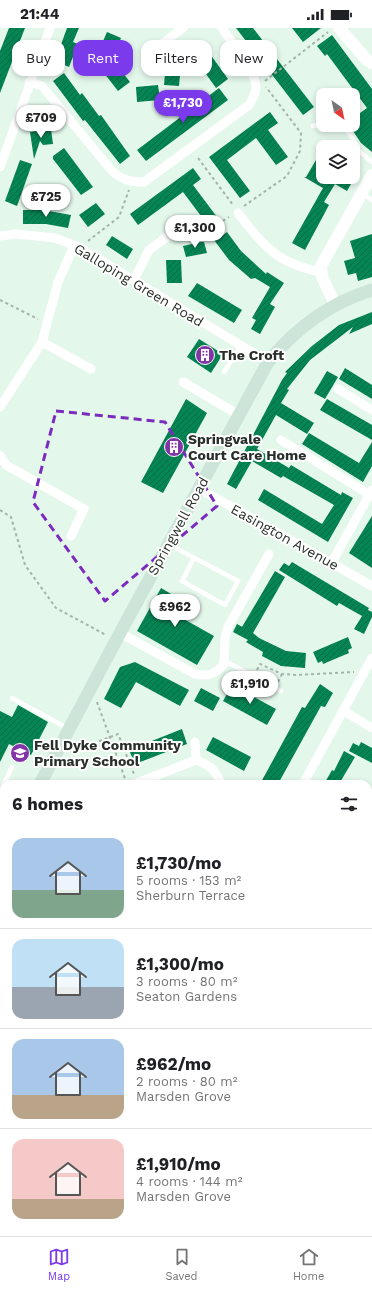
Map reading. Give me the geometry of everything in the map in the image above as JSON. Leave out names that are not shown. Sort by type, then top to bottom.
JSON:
[{"type":"main road","name":"Springwell Road","points":[[42,780],[118,636],[268,362],[294,334],[336,304],[372,290]]},
{"type":"street","points":[[0,167],[29,82],[50,28]]},
{"type":"street","points":[[167,40],[183,28]]},
{"type":"street","points":[[29,82],[42,86],[112,171],[120,178],[132,182],[144,182],[250,105],[256,88],[250,68],[222,28]]},
{"type":"street","points":[[339,28],[370,62]]},
{"type":"street","points":[[336,304],[327,289],[321,272],[321,266],[372,175]]},
{"type":"street","points":[[238,212],[261,243],[270,251],[302,268],[321,272]]},
{"type":"street","points":[[134,280],[149,250],[186,223]]},
{"type":"street","name":"Galloping Green Road","points":[[0,236],[16,234],[55,238],[77,246],[268,362]]},
{"type":"street","points":[[1,404],[42,342],[58,282],[77,246]]},
{"type":"street","points":[[42,342],[91,369]]},
{"type":"street","points":[[184,382],[239,415]]},
{"type":"street","points":[[338,389],[372,410]]},
{"type":"street","points":[[281,440],[370,499],[332,562]]},
{"type":"street","points":[[0,455],[6,465],[84,509],[71,536]]},
{"type":"street","name":"Easington Avenue","points":[[198,488],[332,562],[372,586]]},
{"type":"street","points":[[118,636],[195,674],[206,676],[217,672],[225,661],[225,638],[228,627],[268,554]]},
{"type":"street","points":[[305,780],[372,658]]},
{"type":"street","points":[[344,711],[372,728]]},
{"type":"street","points":[[195,742],[196,760]]},
{"type":"street","points":[[145,780],[196,760],[209,765],[216,773],[219,780]]},
{"type":"lane","points":[[348,132],[359,150],[372,162]]},
{"type":"lane","points":[[361,193],[372,200]]},
{"type":"lane","points":[[224,372],[241,346]]},
{"type":"lane","points":[[168,544],[238,581],[225,605],[182,581],[194,558]]},
{"type":"lane","points":[[225,661],[281,691]]},
{"type":"lane","points":[[12,698],[69,729]]},
{"type":"lane","points":[[6,780],[12,767]]},
{"type":"path","points":[[186,223],[191,229],[221,222],[238,212],[286,176],[300,151],[301,133],[263,82],[334,28]]},
{"type":"path","points":[[198,158],[238,212]]},
{"type":"path","points":[[77,246],[120,217],[132,182]]},
{"type":"path","points":[[0,300],[47,324]]},
{"type":"path","points":[[0,510],[10,518],[25,565],[56,608],[118,636]]},
{"type":"path","points":[[253,676],[260,664],[282,674],[317,675],[354,672],[363,675]]},
{"type":"path","points":[[92,686],[126,780]]},
{"type":"path","points":[[54,757],[118,734],[136,780]]},
{"type":"highlighted area","points":[[56,411],[165,422],[217,506],[105,601],[33,502]]},
{"type":"building","points":[[9,28],[25,28],[20,40],[12,40],[12,62],[0,93],[0,51]]},
{"type":"building","points":[[67,28],[79,28],[73,40],[73,57],[69,67],[65,65],[65,40],[63,40]]},
{"type":"building","points":[[236,28],[253,28],[262,40],[245,40]]},
{"type":"building","points":[[292,28],[321,28],[303,42]]},
{"type":"building","points":[[107,32],[121,38],[120,40],[104,40]]},
{"type":"building","points":[[332,35],[372,89],[372,152],[361,143],[354,132],[360,132],[360,113],[367,108],[360,99],[360,88],[352,88],[327,54],[325,56],[317,46]]},
{"type":"building","points":[[212,57],[220,68],[220,76],[226,76],[228,79],[216,88],[207,76],[212,76]]},
{"type":"building","points":[[277,59],[314,107],[303,115],[273,76],[277,76]]},
{"type":"building","points":[[65,74],[80,95],[82,93],[99,116],[101,115],[130,156],[120,164],[85,120],[83,121],[53,81],[60,76],[65,76]]},
{"type":"building","points":[[106,76],[125,76],[130,82],[118,91]]},
{"type":"building","points":[[165,76],[180,76],[179,86],[164,85]]},
{"type":"building","points":[[158,85],[160,100],[137,102],[136,87]]},
{"type":"building","points":[[219,88],[228,100],[146,161],[137,150]]},
{"type":"building","points":[[270,112],[278,123],[268,130],[288,157],[276,165],[256,138],[227,160],[250,191],[240,198],[209,157]]},
{"type":"building","points":[[51,129],[53,144],[43,145],[40,141],[34,159],[30,132]]},
{"type":"building","points":[[64,148],[93,187],[81,195],[53,159],[53,156]]},
{"type":"building","points":[[20,160],[32,164],[17,206],[5,201]]},
{"type":"building","points":[[316,160],[316,184],[304,177],[306,177]]},
{"type":"building","points":[[193,168],[201,179],[193,185],[217,217],[207,224],[183,192],[138,225],[130,214]]},
{"type":"building","points":[[316,184],[335,184],[324,202],[329,205],[305,250],[292,243],[323,188]]},
{"type":"building","points":[[335,184],[351,184],[347,191]]},
{"type":"building","points":[[96,203],[105,214],[88,227],[79,215]]},
{"type":"building","points":[[23,210],[43,210],[71,215],[68,228],[46,224],[23,224]]},
{"type":"building","points":[[227,232],[241,251],[266,274],[267,272],[284,283],[270,304],[275,307],[260,334],[251,329],[256,320],[252,318],[270,287],[255,278],[251,279],[229,260],[214,240],[218,239]]},
{"type":"building","points":[[372,234],[372,277],[358,281],[356,273],[348,275],[344,261],[355,258],[350,241]]},
{"type":"building","points":[[112,236],[133,249],[127,259],[106,245]]},
{"type":"building","points":[[204,242],[207,253],[186,257],[183,246]]},
{"type":"building","points":[[166,260],[181,260],[182,283],[167,283]]},
{"type":"building","points":[[197,283],[242,310],[234,323],[188,296]]},
{"type":"building","points":[[372,312],[372,324],[349,334],[353,327],[310,360],[287,389],[289,390],[281,403],[314,423],[307,434],[276,415],[257,449],[289,468],[291,465],[341,495],[342,492],[353,498],[328,542],[258,500],[264,489],[322,524],[334,505],[283,476],[281,478],[252,461],[236,489],[227,484],[287,373],[285,372],[312,346],[339,325]]},
{"type":"building","name":"The Croft","points":[[199,339],[223,354],[211,373],[187,357]]},
{"type":"building","points":[[345,368],[372,385],[372,399],[339,379]]},
{"type":"building","points":[[327,371],[338,377],[325,399],[314,393]]},
{"type":"building","name":"Springvale Court Care Home","points":[[186,399],[207,413],[163,493],[141,482]]},
{"type":"building","points":[[327,399],[372,425],[372,440],[320,410]]},
{"type":"building","points":[[309,433],[359,463],[372,442],[372,466],[363,482],[302,444]]},
{"type":"building","points":[[372,516],[372,568],[349,553]]},
{"type":"building","points":[[292,562],[369,608],[368,610],[372,612],[372,617],[364,634],[354,629],[362,616],[339,603],[337,606],[279,570],[284,563],[289,566]]},
{"type":"building","points":[[275,571],[285,577],[253,633],[259,638],[286,651],[306,653],[305,668],[281,666],[262,656],[263,652],[246,642],[248,640],[233,632],[237,624],[242,627]]},
{"type":"building","points":[[161,588],[190,605],[182,618],[214,636],[197,665],[137,631]]},
{"type":"building","points":[[348,637],[352,648],[348,650],[349,653],[323,664],[322,661],[318,663],[313,652]]},
{"type":"building","points":[[135,662],[189,690],[180,706],[136,682],[121,708],[104,699],[120,667]]},
{"type":"building","points":[[320,684],[333,693],[325,707],[321,706],[280,780],[262,780],[302,707],[305,708]]},
{"type":"building","points":[[232,685],[276,709],[267,725],[223,701]]},
{"type":"building","points":[[201,688],[220,698],[213,711],[194,701]]},
{"type":"building","points":[[18,705],[48,722],[31,755],[9,744],[0,762],[0,711],[12,717]]},
{"type":"building","points":[[182,729],[187,744],[135,764],[129,750]]},
{"type":"building","points":[[213,737],[251,757],[244,771],[206,750]]},
{"type":"building","points":[[361,742],[372,748],[372,763],[349,751],[353,743],[359,746]]},
{"type":"building","points":[[344,751],[355,757],[341,780],[326,780],[332,770],[334,771]]},
{"type":"place","name":"The Croft","points":[[205,355]]},
{"type":"place","name":"Springvale Court Care Home","points":[[174,447]]},
{"type":"place","name":"Fell Dyke Community Primary School","points":[[20,753]]}]
